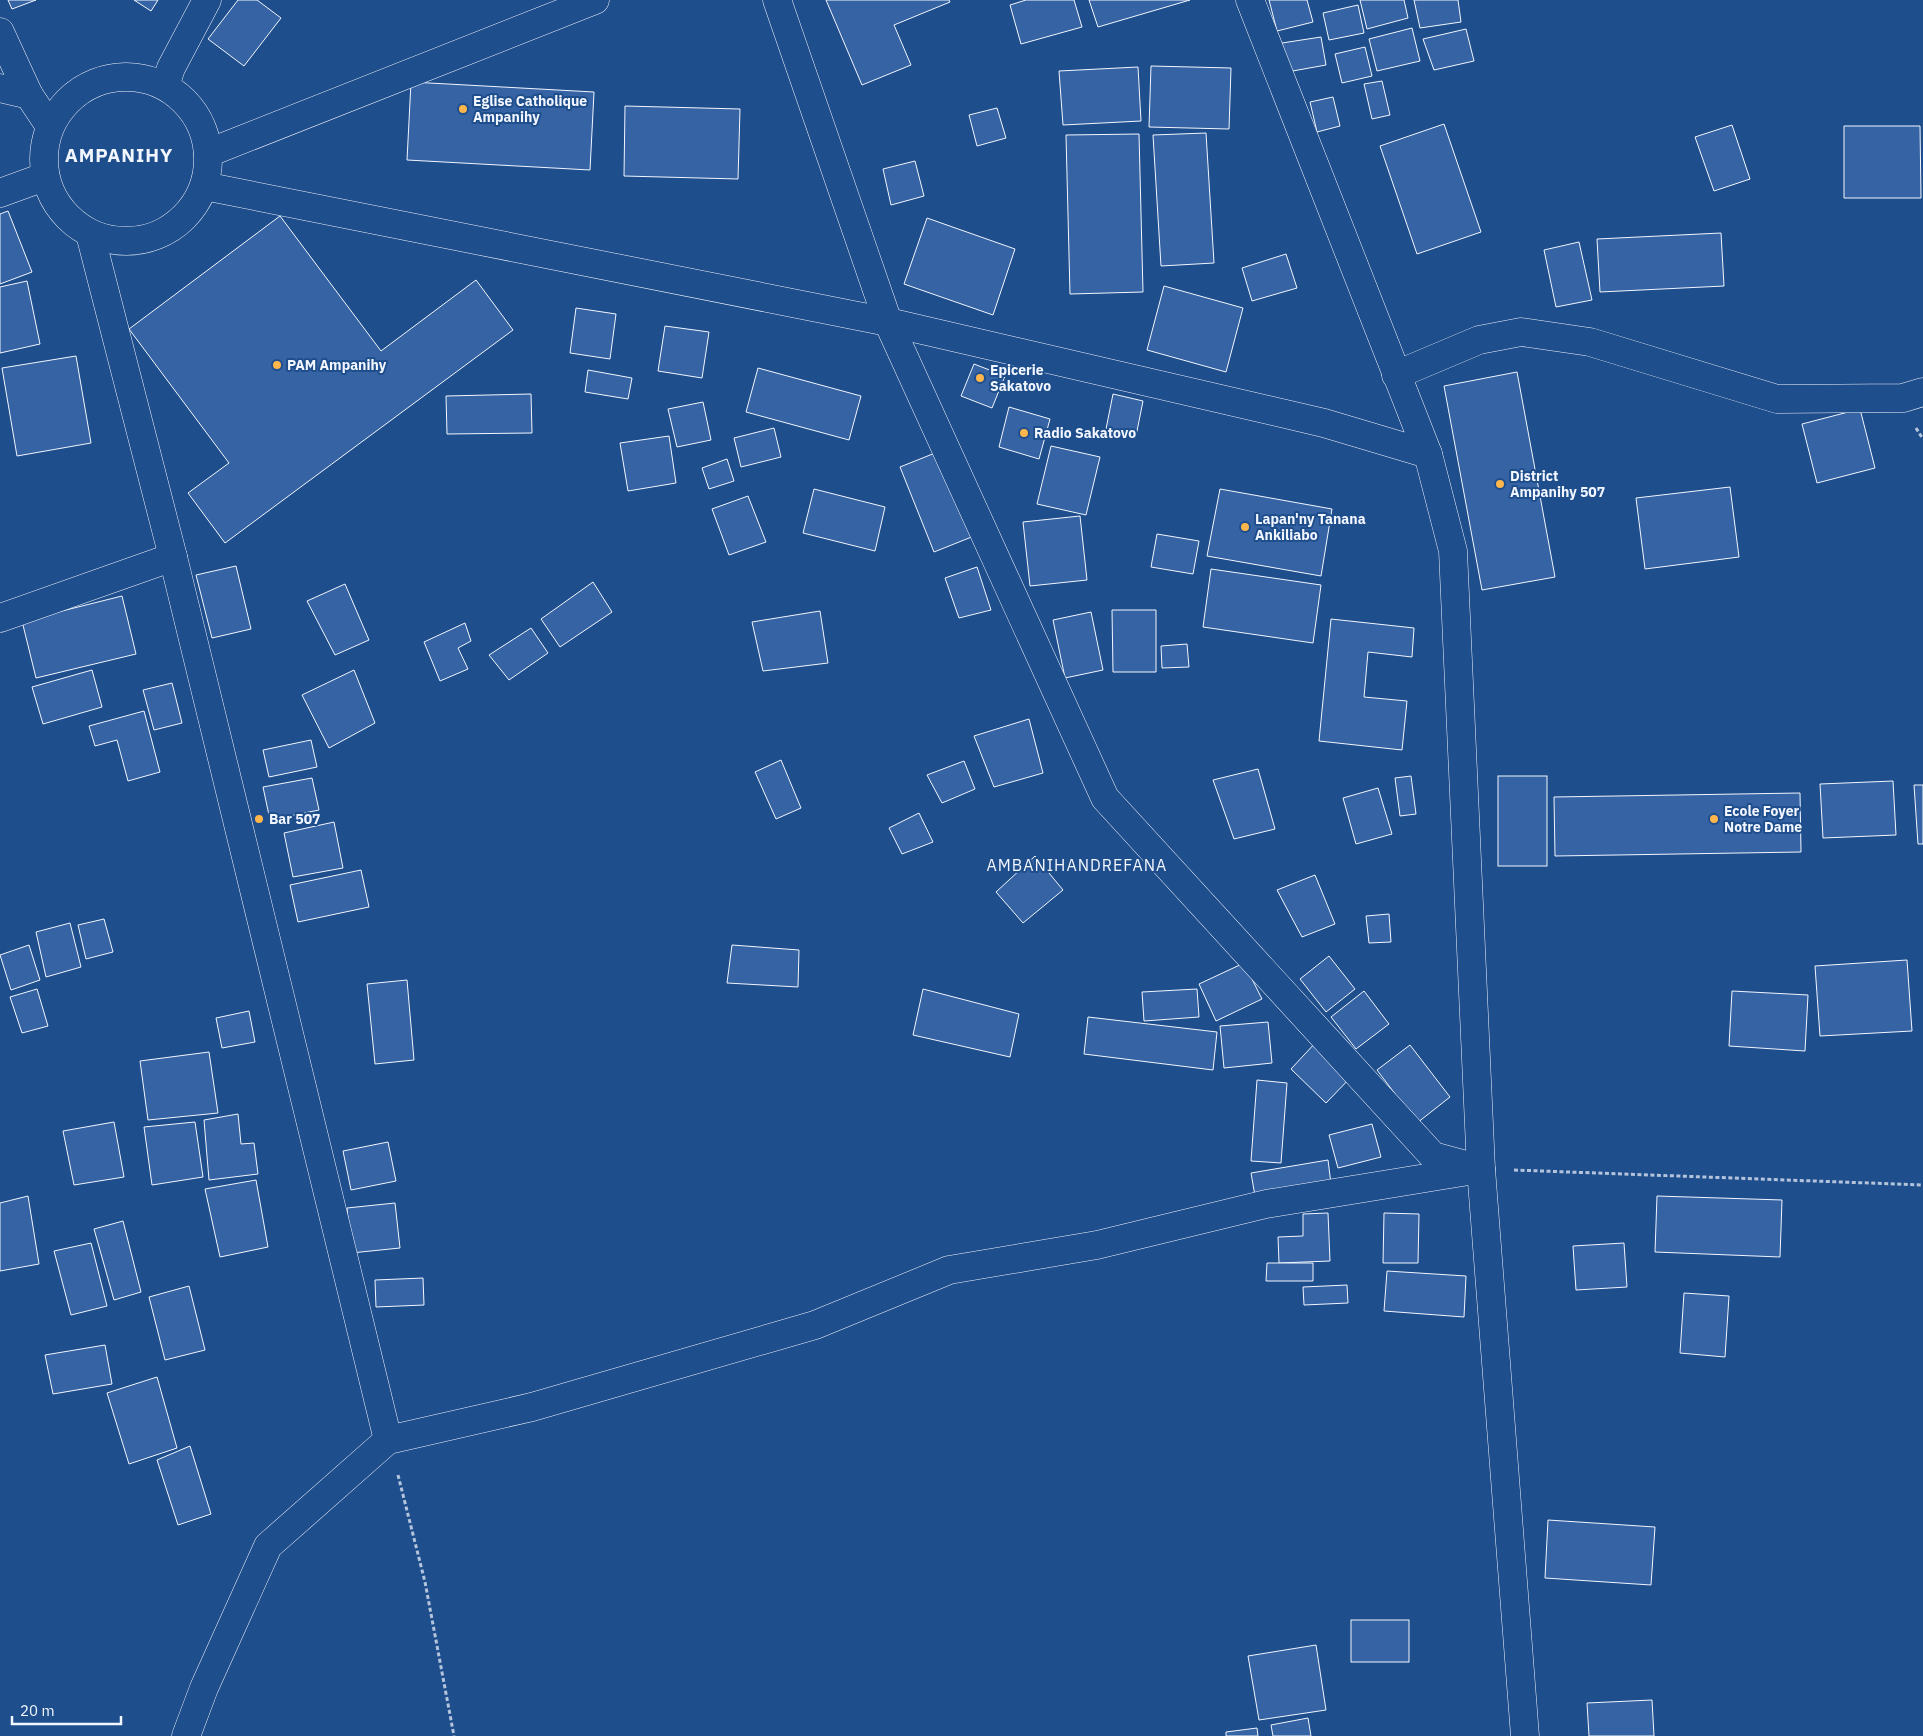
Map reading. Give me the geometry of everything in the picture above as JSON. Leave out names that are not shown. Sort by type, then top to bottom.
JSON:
[{"type":"street","points":[[165,86],[170,68],[207,0]]},
{"type":"street","points":[[208,153],[595,0]]},
{"type":"street","points":[[777,0],[888,322],[1105,798],[1433,1156],[1481,1169]]},
{"type":"street","points":[[1250,0],[1428,454],[1453,551],[1481,1169],[1525,1736]]},
{"type":"street","points":[[0,32],[28,95],[49,125]]},
{"type":"street","points":[[112,77],[139,77],[165,86],[187,104],[202,127],[208,153],[208,170],[204,186],[190,211],[170,229],[145,240],[117,241],[90,234],[70,221],[44,177],[42,151],[49,125],[64,102],[85,86],[112,77]]},
{"type":"street","points":[[0,88],[28,95]]},
{"type":"street","points":[[0,193],[44,177]]},
{"type":"street","points":[[204,186],[888,322],[1324,423],[1428,454]]},
{"type":"street","points":[[90,234],[172,557],[388,1440]]},
{"type":"street","points":[[1396,375],[1479,340],[1520,332],[1590,342],[1777,399],[1902,398],[1923,392]]},
{"type":"street","points":[[0,618],[172,557]]},
{"type":"street","points":[[186,1736],[204,1688],[268,1546],[388,1440],[532,1407],[815,1325],[949,1270],[1096,1245],[1266,1204],[1481,1169]]},
{"type":"path","points":[[1481,1169],[1923,1185]]},
{"type":"path","points":[[388,1440],[425,1582],[454,1736]]},
{"type":"building","points":[[8,0],[36,0],[12,9]]},
{"type":"building","points":[[134,0],[158,0],[151,11]]},
{"type":"building","points":[[238,0],[257,0],[281,18],[244,66],[208,39]]},
{"type":"building","points":[[826,0],[949,0],[950,2],[894,25],[911,65],[862,85]]},
{"type":"building","points":[[1026,0],[1074,0],[1082,27],[1021,44],[1010,5]]},
{"type":"building","points":[[1089,0],[1190,0],[1098,27]]},
{"type":"building","points":[[1269,0],[1307,0],[1313,22],[1277,31]]},
{"type":"building","points":[[1360,0],[1404,0],[1408,18],[1367,29]]},
{"type":"building","points":[[1414,0],[1458,0],[1461,22],[1420,28]]},
{"type":"building","points":[[1358,5],[1364,33],[1329,40],[1323,13]]},
{"type":"building","points":[[1412,28],[1420,61],[1377,71],[1369,39]]},
{"type":"building","points":[[1466,29],[1474,61],[1434,70],[1423,39]]},
{"type":"building","points":[[1321,37],[1326,65],[1287,72],[1282,43]]},
{"type":"building","points":[[1365,47],[1372,76],[1342,83],[1335,54]]},
{"type":"building","points":[[1151,66],[1231,68],[1229,129],[1149,127]]},
{"type":"building","points":[[1138,67],[1141,121],[1063,125],[1059,71]]},
{"type":"building","points":[[1382,81],[1390,115],[1372,119],[1364,84]]},
{"type":"building","points":[[411,82],[594,92],[590,170],[407,160]]},
{"type":"building","points":[[1333,97],[1340,126],[1317,132],[1310,102]]},
{"type":"building","points":[[625,106],[740,109],[738,179],[624,176]]},
{"type":"building","points":[[997,108],[1006,138],[977,146],[969,115]]},
{"type":"building","points":[[1444,124],[1481,232],[1417,254],[1380,146]]},
{"type":"building","points":[[1732,125],[1750,179],[1714,191],[1695,137]]},
{"type":"building","points":[[1844,126],[1920,126],[1921,198],[1844,198]]},
{"type":"building","points":[[1206,133],[1214,263],[1161,266],[1153,135]]},
{"type":"building","points":[[1139,134],[1143,292],[1070,294],[1066,135]]},
{"type":"building","points":[[915,161],[924,196],[891,205],[883,169]]},
{"type":"building","points":[[8,211],[32,272],[0,284],[0,214]]},
{"type":"building","points":[[280,216],[381,351],[476,280],[513,330],[225,543],[188,493],[229,463],[129,329]]},
{"type":"building","points":[[927,218],[1015,249],[993,315],[904,284]]},
{"type":"building","points":[[1721,233],[1724,286],[1600,292],[1597,239]]},
{"type":"building","points":[[1579,242],[1592,300],[1556,307],[1544,250]]},
{"type":"building","points":[[1286,254],[1297,288],[1252,301],[1242,268]]},
{"type":"building","points":[[27,281],[40,344],[0,353],[0,287]]},
{"type":"building","points":[[1164,286],[1243,308],[1226,372],[1147,350]]},
{"type":"building","points":[[576,308],[616,314],[610,359],[570,353]]},
{"type":"building","points":[[665,326],[709,332],[702,378],[658,371]]},
{"type":"building","points":[[76,356],[91,443],[17,456],[2,368]]},
{"type":"building","points":[[974,364],[1005,376],[992,408],[961,396]]},
{"type":"building","points":[[758,368],[861,396],[849,440],[746,412]]},
{"type":"building","points":[[588,370],[632,378],[628,399],[585,392]]},
{"type":"building","points":[[1517,372],[1555,577],[1482,590],[1444,386]]},
{"type":"building","points":[[531,394],[532,433],[447,434],[446,396]]},
{"type":"building","points":[[1113,394],[1143,401],[1136,436],[1106,429]]},
{"type":"building","points":[[703,402],[711,440],[677,447],[668,409]]},
{"type":"building","name":"Radio Sakatovo","points":[[1009,407],[1050,419],[1039,459],[999,447]]},
{"type":"building","points":[[1860,409],[1875,468],[1817,483],[1802,424]]},
{"type":"building","points":[[774,428],[781,457],[741,467],[734,438]]},
{"type":"building","points":[[669,436],[676,483],[628,491],[620,443]]},
{"type":"building","points":[[1051,446],[1100,457],[1086,515],[1037,504]]},
{"type":"building","points":[[940,451],[974,536],[934,552],[900,467]]},
{"type":"building","points":[[727,459],[734,481],[709,489],[702,468]]},
{"type":"building","points":[[1730,487],[1739,557],[1645,569],[1636,498]]},
{"type":"building","points":[[814,489],[885,507],[875,551],[803,533]]},
{"type":"building","points":[[1220,489],[1332,509],[1321,576],[1207,556]]},
{"type":"building","points":[[748,496],[766,542],[729,555],[712,509]]},
{"type":"building","points":[[1080,516],[1087,580],[1030,586],[1023,522]]},
{"type":"building","points":[[1157,534],[1199,541],[1193,574],[1151,567]]},
{"type":"building","points":[[236,566],[251,629],[212,638],[196,575]]},
{"type":"building","points":[[977,567],[991,610],[959,618],[945,578]]},
{"type":"building","points":[[1211,569],[1321,585],[1313,643],[1203,627]]},
{"type":"building","points":[[593,582],[612,612],[560,647],[541,619]]},
{"type":"building","points":[[345,584],[369,640],[335,655],[307,601]]},
{"type":"building","points":[[122,596],[136,654],[36,678],[22,621]]},
{"type":"building","points":[[1112,610],[1156,610],[1156,672],[1113,672]]},
{"type":"building","points":[[820,611],[828,663],[763,671],[752,622]]},
{"type":"building","points":[[1091,612],[1103,670],[1065,678],[1053,620]]},
{"type":"building","points":[[1331,619],[1414,628],[1412,657],[1368,652],[1364,697],[1407,701],[1402,750],[1319,741]]},
{"type":"building","points":[[465,623],[471,641],[458,648],[468,669],[440,681],[424,642]]},
{"type":"building","points":[[531,628],[548,653],[509,680],[489,655]]},
{"type":"building","points":[[1187,644],[1189,667],[1162,668],[1161,646]]},
{"type":"building","points":[[92,670],[102,707],[43,724],[32,687]]},
{"type":"building","points":[[354,670],[375,723],[329,748],[302,695]]},
{"type":"building","points":[[172,683],[182,723],[154,730],[143,690]]},
{"type":"building","points":[[144,711],[160,772],[128,781],[117,740],[95,746],[89,726]]},
{"type":"building","points":[[1029,719],[1043,773],[994,787],[974,736]]},
{"type":"building","points":[[311,740],[317,767],[269,777],[263,750]]},
{"type":"building","points":[[781,760],[801,808],[776,819],[755,772]]},
{"type":"building","points":[[964,761],[975,789],[942,803],[927,775]]},
{"type":"building","points":[[1258,769],[1275,829],[1234,839],[1213,780]]},
{"type":"building","points":[[1411,776],[1416,814],[1400,816],[1395,778]]},
{"type":"building","points":[[1498,776],[1547,776],[1547,866],[1498,866]]},
{"type":"building","points":[[312,778],[319,810],[270,820],[263,787]]},
{"type":"building","points":[[1893,781],[1896,835],[1823,838],[1820,784]]},
{"type":"building","points":[[1914,785],[1923,785],[1923,844],[1918,844]]},
{"type":"building","points":[[1378,788],[1392,834],[1356,844],[1343,798]]},
{"type":"building","points":[[1800,793],[1801,852],[1555,856],[1554,797]]},
{"type":"building","points":[[919,813],[933,842],[902,854],[889,828]]},
{"type":"building","points":[[334,822],[343,868],[293,877],[284,833]]},
{"type":"building","points":[[1035,856],[1063,890],[1023,923],[996,892]]},
{"type":"building","points":[[361,870],[369,907],[298,922],[290,885]]},
{"type":"building","points":[[1315,875],[1335,924],[1302,937],[1277,890]]},
{"type":"building","points":[[1389,914],[1391,942],[1369,943],[1366,916]]},
{"type":"building","points":[[104,919],[113,952],[86,959],[78,925]]},
{"type":"building","points":[[70,923],[81,967],[46,977],[36,932]]},
{"type":"building","points":[[29,945],[40,980],[11,990],[0,955]]},
{"type":"building","points":[[732,945],[799,950],[798,987],[727,983]]},
{"type":"building","points":[[1329,956],[1355,989],[1326,1012],[1300,979]]},
{"type":"building","points":[[1907,960],[1912,1031],[1820,1036],[1815,966]]},
{"type":"building","points":[[1244,963],[1262,999],[1216,1021],[1199,984]]},
{"type":"building","points":[[407,980],[414,1060],[375,1064],[367,984]]},
{"type":"building","points":[[37,989],[48,1026],[22,1033],[10,997]]},
{"type":"building","points":[[923,989],[1019,1014],[1010,1057],[913,1035]]},
{"type":"building","points":[[1197,989],[1199,1017],[1144,1021],[1142,992]]},
{"type":"building","points":[[1364,991],[1389,1024],[1356,1049],[1331,1017]]},
{"type":"building","points":[[1732,991],[1808,995],[1805,1051],[1729,1046]]},
{"type":"building","points":[[249,1011],[255,1042],[222,1048],[216,1018]]},
{"type":"building","points":[[1088,1017],[1217,1032],[1213,1070],[1084,1054]]},
{"type":"building","points":[[1268,1022],[1272,1063],[1224,1068],[1220,1026]]},
{"type":"building","points":[[1317,1041],[1353,1075],[1326,1103],[1291,1069]]},
{"type":"building","points":[[1410,1045],[1450,1097],[1417,1123],[1377,1070]]},
{"type":"building","points":[[209,1052],[218,1113],[148,1120],[140,1061]]},
{"type":"building","points":[[1257,1080],[1287,1083],[1281,1163],[1251,1161]]},
{"type":"building","points":[[238,1114],[241,1144],[254,1143],[258,1174],[209,1180],[204,1120]]},
{"type":"building","points":[[114,1122],[124,1177],[74,1185],[63,1131]]},
{"type":"building","points":[[195,1122],[203,1177],[152,1185],[144,1127]]},
{"type":"building","points":[[1372,1124],[1381,1157],[1338,1168],[1329,1135]]},
{"type":"building","points":[[388,1142],[396,1181],[351,1190],[343,1151]]},
{"type":"building","points":[[1328,1160],[1331,1184],[1255,1196],[1251,1173]]},
{"type":"building","points":[[256,1180],[268,1247],[220,1257],[205,1189]]},
{"type":"building","points":[[28,1196],[39,1264],[0,1271],[0,1203]]},
{"type":"building","points":[[1657,1196],[1782,1200],[1780,1257],[1655,1252]]},
{"type":"building","points":[[395,1203],[400,1248],[351,1253],[347,1208]]},
{"type":"building","points":[[1328,1213],[1330,1261],[1279,1263],[1278,1237],[1303,1236],[1303,1214]]},
{"type":"building","points":[[1384,1213],[1419,1214],[1418,1263],[1383,1263]]},
{"type":"building","points":[[123,1221],[141,1292],[114,1300],[94,1229]]},
{"type":"building","points":[[91,1243],[107,1306],[71,1315],[54,1251]]},
{"type":"building","points":[[1624,1243],[1627,1287],[1576,1290],[1573,1246]]},
{"type":"building","points":[[1267,1263],[1313,1263],[1313,1281],[1266,1281]]},
{"type":"building","points":[[1387,1271],[1466,1276],[1464,1317],[1384,1311]]},
{"type":"building","points":[[423,1278],[424,1305],[376,1307],[375,1280]]},
{"type":"building","points":[[1347,1285],[1348,1303],[1304,1305],[1303,1287]]},
{"type":"building","points":[[189,1286],[205,1350],[165,1360],[149,1297]]},
{"type":"building","points":[[1684,1293],[1729,1296],[1725,1357],[1680,1353]]},
{"type":"building","points":[[105,1345],[112,1384],[53,1394],[45,1355]]},
{"type":"building","points":[[157,1377],[177,1448],[129,1464],[107,1393]]},
{"type":"building","points":[[190,1446],[211,1514],[178,1525],[157,1460]]},
{"type":"building","points":[[1548,1520],[1655,1527],[1651,1585],[1545,1578]]},
{"type":"building","points":[[1351,1620],[1409,1620],[1409,1662],[1351,1662]]},
{"type":"building","points":[[1316,1645],[1326,1710],[1259,1720],[1248,1656]]},
{"type":"building","points":[[1652,1700],[1654,1736],[1589,1736],[1587,1703]]},
{"type":"building","points":[[1308,1718],[1311,1736],[1273,1736],[1271,1725]]},
{"type":"building","points":[[1257,1728],[1258,1736],[1226,1736],[1226,1732]]},
{"type":"place","name":"Eglise Catholique Ampanihy","points":[[463,109]]},
{"type":"place","name":"PAM Ampanihy","points":[[277,365]]},
{"type":"place","name":"Epicerie Sakatovo","points":[[980,378]]},
{"type":"place","name":"Radio Sakatovo","points":[[1024,433]]},
{"type":"place","name":"District Ampanihy 507","points":[[1500,484]]},
{"type":"place","name":"Lapan'ny Tanana Ankiliabo","points":[[1245,527]]},
{"type":"place","name":"Bar 507","points":[[259,819]]},
{"type":"place","name":"Ecole Foyer Notre Dame","points":[[1714,819]]},
{"type":"district","name":"AMPANIHY","points":[[119,155]]},
{"type":"district","name":"AMBANIHANDREFANA","points":[[1077,865]]}]
